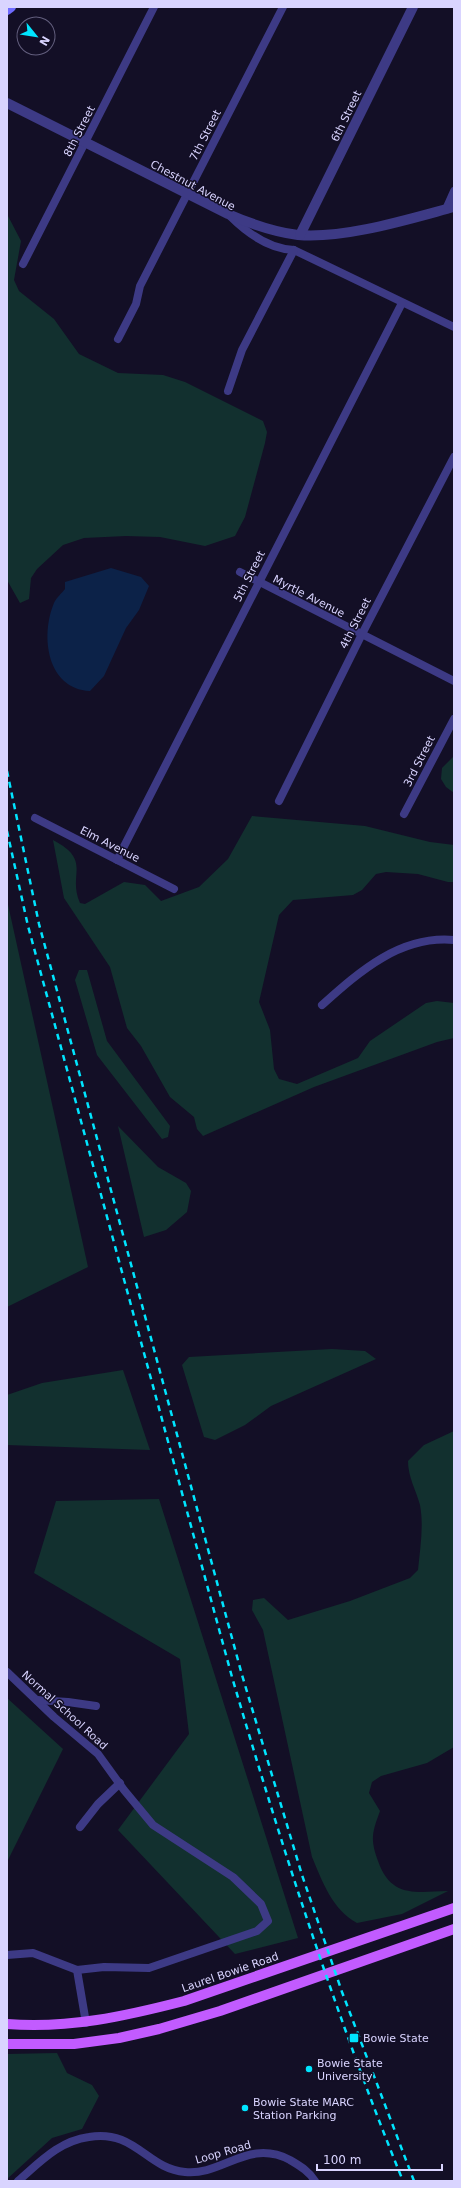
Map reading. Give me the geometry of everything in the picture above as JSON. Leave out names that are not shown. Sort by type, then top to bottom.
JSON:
[{"type":"main road","points":[[7,10],[11,7]]},
{"type":"main road","name":"Laurel Bowie Road","points":[[7,2024],[86,2023],[184,2001],[290,1963],[454,1908]]},
{"type":"main road","points":[[7,2044],[63,2045],[119,2038],[183,2023],[454,1929]]},
{"type":"street","name":"8th Street","points":[[23,264],[154,7]]},
{"type":"street","name":"7th Street","points":[[118,339],[136,304],[140,286],[283,7]]},
{"type":"street","name":"6th Street","points":[[300,235],[413,7]]},
{"type":"street","name":"Chestnut Avenue","points":[[7,103],[228,214],[247,232],[283,250],[294,250],[402,303],[437,317],[454,327]]},
{"type":"street","points":[[228,214],[265,228],[300,235],[329,234],[357,230],[450,208],[454,191]]},
{"type":"street","points":[[228,391],[242,350],[294,250]]},
{"type":"street","name":"5th Street","points":[[117,860],[402,303]]},
{"type":"street","name":"4th Street","points":[[279,801],[362,634],[454,457]]},
{"type":"street","name":"Myrtle Avenue","points":[[240,572],[258,583],[454,681]]},
{"type":"street","name":"3rd Street","points":[[404,814],[454,718]]},
{"type":"street","name":"Elm Avenue","points":[[35,818],[174,888]]},
{"type":"street","points":[[322,1006],[383,956],[419,942],[444,939],[454,940]]},
{"type":"street","name":"Normal School Road","points":[[7,1672],[36,1700],[98,1754],[131,1800],[153,1825],[233,1877],[261,1904],[268,1921],[257,1931],[159,1966],[136,1969],[104,1967],[77,1970],[33,1953],[7,1954]]},
{"type":"street","points":[[36,1700],[96,1706]]},
{"type":"street","points":[[80,1827],[98,1804],[120,1783]]},
{"type":"street","points":[[77,1970],[86,2023]]},
{"type":"street","name":"Loop Road","points":[[18,2181],[48,2154],[62,2145],[88,2137],[102,2136],[124,2140],[142,2150],[160,2165],[184,2172],[202,2171],[246,2155],[260,2153],[276,2155],[305,2169],[315,2181]]},
{"type":"green space","points":[[7,214],[21,241],[14,280],[19,291],[54,319],[79,354],[118,373],[163,375],[185,382],[263,421],[267,432],[265,443],[245,517],[235,536],[205,546],[160,537],[126,536],[84,538],[63,545],[37,569],[31,578],[29,599],[20,603],[7,580]]},
{"type":"green space","points":[[454,756],[454,793],[446,787],[441,779],[442,768]]},
{"type":"green space","points":[[252,816],[365,826],[430,842],[454,845],[454,882],[448,882],[418,874],[386,872],[376,874],[362,890],[353,895],[293,900],[279,915],[259,1002],[270,1030],[274,1069],[279,1079],[297,1084],[358,1058],[370,1041],[426,1003],[437,1001],[454,1003],[454,1038],[437,1042],[314,1087],[203,1136],[197,1129],[194,1117],[170,1097],[141,1046],[127,1028],[110,967],[64,898],[53,840],[65,848],[76,862],[76,884],[80,903],[85,904],[124,882],[145,885],[161,901],[199,887],[228,859]]},
{"type":"green space","points":[[7,900],[88,1267],[7,1307]]},
{"type":"green space","points":[[79,970],[87,970],[107,1041],[170,1126],[168,1137],[162,1139],[97,1055],[75,980]]},
{"type":"green space","points":[[118,1126],[158,1167],[186,1183],[191,1191],[187,1212],[166,1230],[144,1237]]},
{"type":"green space","points":[[332,1349],[365,1351],[376,1359],[271,1406],[245,1425],[215,1440],[204,1437],[182,1365],[189,1357]]},
{"type":"green space","points":[[123,1370],[150,1450],[7,1445],[7,1395],[42,1383]]},
{"type":"green space","points":[[454,1431],[454,1747],[427,1763],[381,1776],[372,1782],[369,1793],[380,1811],[375,1825],[373,1841],[383,1873],[397,1887],[406,1890],[415,1892],[448,1891],[402,1914],[357,1923],[348,1917],[335,1903],[324,1886],[312,1857],[263,1630],[252,1610],[253,1600],[264,1598],[288,1620],[350,1601],[410,1578],[418,1570],[422,1521],[420,1505],[408,1467],[408,1461],[424,1445]]},
{"type":"green space","points":[[159,1499],[298,1938],[235,1954],[118,1830],[189,1734],[180,1659],[34,1573],[56,1501]]},
{"type":"green space","points":[[7,1698],[63,1749],[7,1862]]},
{"type":"green space","points":[[57,2053],[67,2073],[92,2085],[99,2096],[82,2129],[52,2138],[7,2179],[7,2054]]},
{"type":"water","points":[[111,568],[141,577],[149,586],[139,610],[126,628],[104,676],[90,691],[76,688],[64,681],[56,671],[51,659],[48,645],[50,616],[55,601],[65,589],[65,582]]},
{"type":"railway","points":[[7,771],[39,924],[242,1675],[302,1875],[342,1992],[414,2181]]},
{"type":"railway","points":[[7,831],[28,926],[232,1677],[270,1805],[311,1931],[355,2057],[403,2181]]},
{"type":"place","name":"Bowie State","points":[[354,2038]]},
{"type":"place","name":"Bowie State University","points":[[309,2069]]},
{"type":"place","name":"Bowie State MARC Station Parking","points":[[245,2108]]}]
